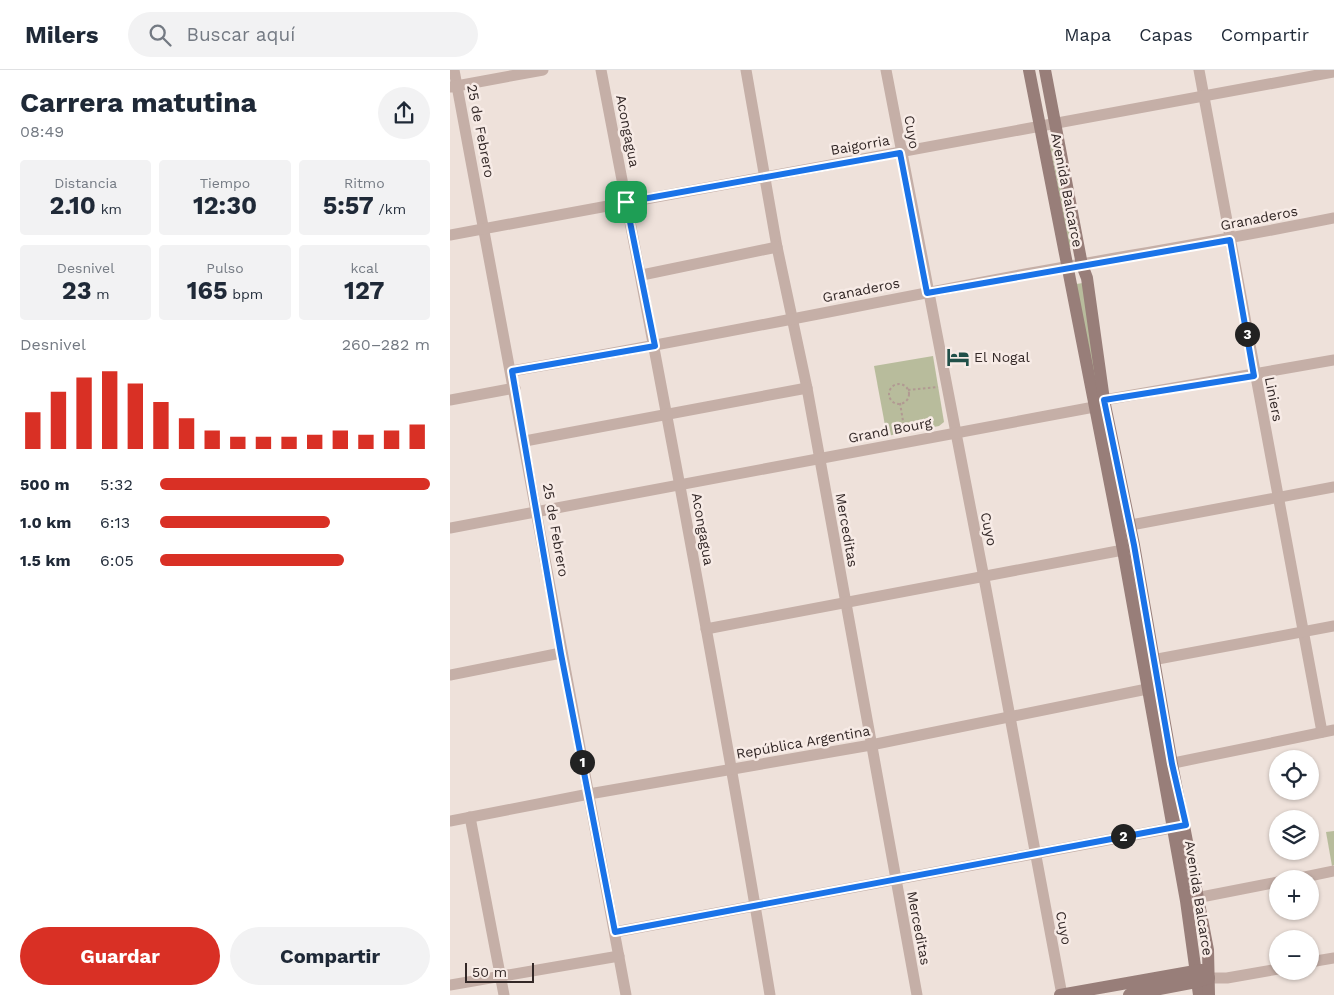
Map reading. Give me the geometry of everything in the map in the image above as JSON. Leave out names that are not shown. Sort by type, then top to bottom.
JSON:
[{"type":"main road","name":"Avenida Balcarce","points":[[1029,70],[1067,267],[1099,404],[1129,547],[1166,764],[1172,827],[1208,950],[1209,995]]},
{"type":"main road","name":"Avenida Balcarce","points":[[1045,70],[1082,265],[1087,278],[1099,404],[1131,525],[1129,547]]},
{"type":"main road","name":"Avenida Balcarce","points":[[1166,764],[1186,825],[1196,983]]},
{"type":"main road","points":[[1129,995],[1196,983],[1209,978]]},
{"type":"main road","points":[[1061,995],[1196,983]]},
{"type":"street","name":"25 de Febrero","points":[[454,70],[454,87],[485,229],[512,371],[538,512],[561,654],[626,995]]},
{"type":"street","points":[[454,87],[543,70]]},
{"type":"street","name":"Acongagua","points":[[601,70],[655,346],[732,770],[770,995]]},
{"type":"street","name":"Merceditas","points":[[746,70],[777,247],[820,458],[917,995]]},
{"type":"street","name":"Cuyo","points":[[886,70],[927,293],[984,578],[1061,995]]},
{"type":"street","name":"Liniers","points":[[1199,70],[1254,376],[1322,732]]},
{"type":"street","name":"Baigorria","points":[[450,235],[1334,72]]},
{"type":"street","name":"Granaderos","points":[[512,371],[655,346],[792,318],[1067,267],[1230,240],[1334,218]]},
{"type":"street","points":[[642,275],[777,247]]},
{"type":"street","name":"Grand Bourg","points":[[450,528],[1334,360]]},
{"type":"street","points":[[450,400],[515,388]]},
{"type":"street","points":[[525,441],[807,388]]},
{"type":"street","points":[[1131,525],[1334,487]]},
{"type":"street","points":[[706,629],[984,578],[1129,547]]},
{"type":"street","points":[[1148,661],[1334,626]]},
{"type":"street","points":[[450,675],[561,654]]},
{"type":"street","name":"República Argentina","points":[[450,819],[871,745],[1153,686]]},
{"type":"street","points":[[1166,764],[1334,730]]},
{"type":"street","points":[[470,817],[504,995]]},
{"type":"street","points":[[615,932],[1186,825]]},
{"type":"street","points":[[1319,874],[1334,871]]},
{"type":"street","points":[[1192,899],[1269,884]]},
{"type":"street","points":[[450,985],[619,956]]},
{"type":"street","points":[[1319,960],[1334,958]]},
{"type":"street","points":[[1209,978],[1227,978],[1269,970]]},
{"type":"path","points":[[900,403],[890,399],[890,390],[898,384],[908,390],[946,386]]},
{"type":"path","points":[[900,403],[907,399],[908,390]]},
{"type":"path","points":[[900,403],[907,442]]},
{"type":"green space","points":[[1057,144],[1076,245],[1069,247],[1050,145]]},
{"type":"green space","points":[[1083,283],[1102,384],[1095,385],[1076,284]]},
{"type":"green space","points":[[933,356],[944,422],[939,426],[887,436],[874,366]]},
{"type":"green space","points":[[1334,831],[1334,865],[1332,866],[1326,832]]},
{"type":"place","name":"El Nogal","points":[[958,357]]},
{"type":"route","points":[[900,153],[927,293],[1230,240],[1254,376],[1104,400],[1134,545],[1172,764],[1186,825],[615,932],[561,654],[538,512],[512,371],[655,346],[626,202],[900,153]]}]
